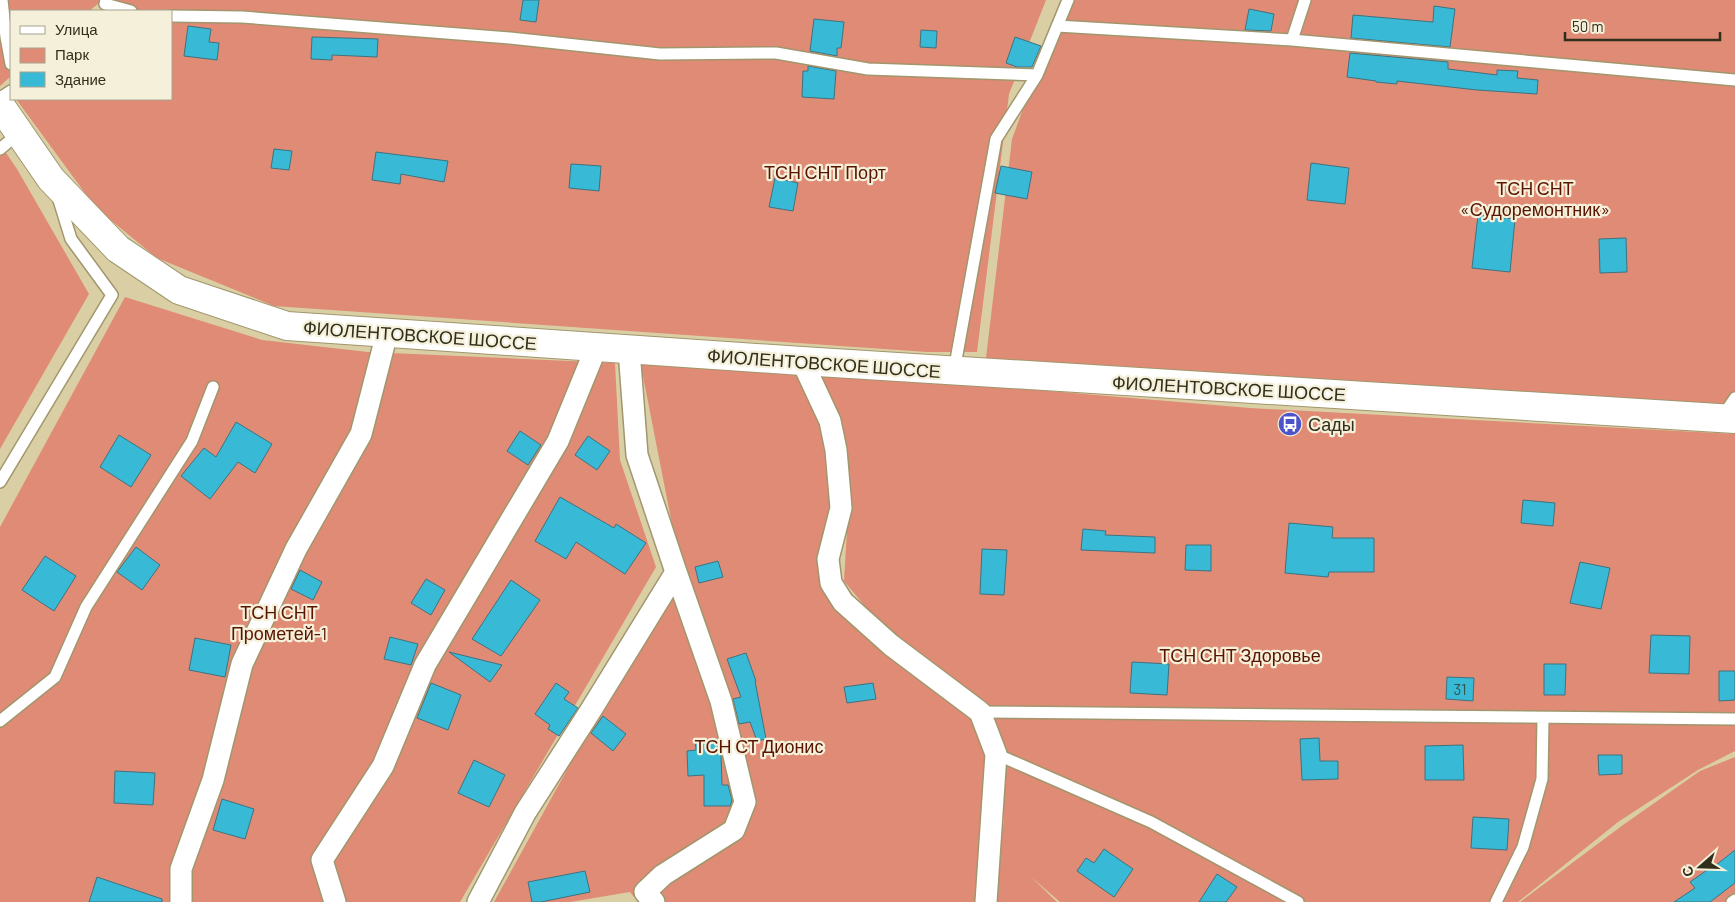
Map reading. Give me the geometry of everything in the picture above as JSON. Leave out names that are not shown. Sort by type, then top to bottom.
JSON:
[{"type":"main road","name":"ФИОЛЕНТОВСКОЕ ШОССЕ","points":[[0,105],[10,141],[52,179],[118,249],[179,290],[287,326],[954,371],[1730,412]]},
{"type":"street","points":[[181,902],[181,869],[213,780],[242,664],[296,549],[361,434],[387,333]]},
{"type":"street","points":[[335,902],[322,860],[383,766],[425,665],[558,441],[596,348]]},
{"type":"street","points":[[629,350],[637,455],[721,701],[745,802],[734,830],[663,875],[645,892],[654,902]]},
{"type":"street","points":[[802,361],[830,421],[836,450],[841,508],[828,559],[831,583],[843,602],[891,645],[980,712],[996,754],[986,902]]},
{"type":"street","points":[[478,902],[525,813],[676,572]]},
{"type":"lane","points":[[2,0],[10,58]]},
{"type":"lane","points":[[954,371],[996,139],[1037,75],[1068,0]]},
{"type":"lane","points":[[1292,40],[1305,0]]},
{"type":"lane","points":[[104,4],[127,10]]},
{"type":"lane","points":[[172,16],[242,16],[510,38],[660,54],[776,53],[868,69],[1037,75]]},
{"type":"lane","points":[[1056,26],[1292,40],[1735,80]]},
{"type":"lane","points":[[0,482],[112,295],[71,239],[52,179]]},
{"type":"lane","points":[[0,722],[55,678],[86,607],[192,441],[213,387]]},
{"type":"lane","points":[[980,712],[1735,719]]},
{"type":"lane","points":[[1496,902],[1523,847],[1542,779],[1543,718]]},
{"type":"lane","points":[[996,754],[1151,822],[1298,902]]},
{"type":"green space","points":[[0,0],[103,0],[90,10],[10,10],[10,77],[0,86]]},
{"type":"green space","name":"ТСН СНТ Порт","points":[[112,0],[1046,0],[1009,94],[977,352],[927,352],[274,306],[157,258],[96,208],[17,100],[172,100],[172,10],[100,10]]},
{"type":"green space","name":"ТСН СНТ «Судоремонтник»","points":[[1063,0],[1735,0],[1735,410],[1321,383],[986,358],[1012,139]]},
{"type":"green space","points":[[0,144],[17,169],[89,294],[0,449]]},
{"type":"green space","name":"ТСН СНТ Прометей-1","points":[[125,297],[262,340],[368,352],[615,363],[620,460],[656,567],[460,902],[0,902],[0,527]]},
{"type":"green space","name":"ТСН СНТ Здоровье","points":[[640,361],[801,374],[833,442],[827,599],[973,721],[988,757],[1004,826],[1000,735],[980,703],[879,623],[844,581],[848,513],[845,449],[810,371],[1250,408],[1735,434],[1735,751],[1698,770],[1618,822],[1518,902],[1060,902],[1030,876],[1057,902],[638,902],[630,892],[570,902],[494,902],[680,565]]},
{"type":"green space","points":[[1735,757],[1735,902],[1520,902],[1623,825],[1700,771]]},
{"type":"building","points":[[523,0],[539,0],[536,22],[520,20]]},
{"type":"building","points":[[1434,6],[1455,9],[1450,47],[1351,38],[1353,15],[1433,22]]},
{"type":"building","points":[[1249,9],[1274,14],[1271,31],[1245,30]]},
{"type":"building","points":[[814,19],[844,22],[841,48],[837,48],[837,56],[810,51]]},
{"type":"building","points":[[188,26],[211,29],[209,42],[219,43],[217,60],[184,56]]},
{"type":"building","points":[[921,30],[937,31],[936,48],[920,47]]},
{"type":"building","points":[[312,37],[378,39],[377,57],[332,55],[332,60],[311,59]]},
{"type":"building","points":[[1015,37],[1041,46],[1032,67],[1017,67],[1006,63]]},
{"type":"building","points":[[1350,53],[1448,62],[1448,69],[1497,75],[1497,70],[1518,71],[1517,78],[1538,80],[1537,94],[1477,90],[1397,81],[1397,84],[1347,77]]},
{"type":"building","points":[[808,66],[836,71],[834,99],[802,97],[803,71],[808,71]]},
{"type":"building","points":[[274,149],[292,151],[289,170],[271,168]]},
{"type":"building","points":[[376,152],[448,161],[444,182],[401,174],[400,184],[372,180]]},
{"type":"building","points":[[1311,163],[1349,168],[1345,204],[1307,200]]},
{"type":"building","points":[[571,164],[601,166],[599,191],[569,188]]},
{"type":"building","points":[[1001,166],[1032,172],[1027,199],[995,193]]},
{"type":"building","points":[[775,178],[798,183],[793,211],[769,207]]},
{"type":"building","points":[[1478,215],[1515,219],[1510,272],[1472,268]]},
{"type":"building","points":[[1626,238],[1627,272],[1600,273],[1599,239]]},
{"type":"building","points":[[236,422],[272,444],[255,473],[238,462],[210,499],[181,476],[204,448],[216,457]]},
{"type":"building","points":[[520,431],[541,445],[528,465],[507,451]]},
{"type":"building","points":[[119,435],[151,455],[131,487],[100,467]]},
{"type":"building","points":[[588,436],[610,451],[597,470],[575,455]]},
{"type":"building","points":[[560,497],[614,528],[616,524],[646,543],[625,574],[576,542],[566,559],[535,541]]},
{"type":"building","points":[[1523,500],[1555,503],[1553,526],[1521,523]]},
{"type":"building","points":[[1289,523],[1333,527],[1332,538],[1374,538],[1374,572],[1329,572],[1328,577],[1285,573]]},
{"type":"building","points":[[1083,529],[1106,531],[1105,535],[1155,537],[1155,553],[1081,550]]},
{"type":"building","points":[[1186,545],[1211,545],[1211,571],[1185,570]]},
{"type":"building","points":[[136,547],[160,565],[142,590],[117,572]]},
{"type":"building","points":[[982,549],[1007,550],[1004,595],[980,594]]},
{"type":"building","points":[[45,556],[76,576],[54,611],[22,590]]},
{"type":"building","points":[[718,561],[723,577],[699,583],[695,567]]},
{"type":"building","points":[[1580,562],[1610,568],[1601,609],[1570,603]]},
{"type":"building","points":[[300,570],[322,582],[313,600],[291,589]]},
{"type":"building","points":[[426,579],[445,590],[431,615],[411,603]]},
{"type":"building","points":[[511,580],[540,600],[501,656],[472,639]]},
{"type":"building","points":[[1651,635],[1690,636],[1689,674],[1649,673]]},
{"type":"building","points":[[390,637],[418,644],[411,665],[384,659]]},
{"type":"building","points":[[195,638],[231,645],[225,677],[189,670]]},
{"type":"building","points":[[449,652],[502,665],[490,682]]},
{"type":"building","points":[[746,653],[756,681],[766,739],[757,741],[750,722],[739,724],[733,699],[741,697],[727,659]]},
{"type":"building","points":[[1132,662],[1169,664],[1167,695],[1130,693]]},
{"type":"building","points":[[1544,664],[1566,664],[1565,695],[1544,695]]},
{"type":"building","points":[[1719,671],[1735,671],[1735,700],[1719,701]]},
{"type":"building","points":[[1447,677],[1474,678],[1473,701],[1446,699]]},
{"type":"building","points":[[431,683],[461,695],[448,730],[417,718]]},
{"type":"building","points":[[556,683],[569,692],[564,699],[578,708],[559,736],[548,729],[550,725],[535,714]]},
{"type":"building","points":[[873,683],[876,699],[847,703],[844,687]]},
{"type":"building","points":[[603,716],[626,734],[613,751],[591,733]]},
{"type":"building","points":[[1319,738],[1320,761],[1338,761],[1338,779],[1302,780],[1300,739]]},
{"type":"building","points":[[717,739],[721,754],[722,785],[728,785],[732,800],[730,806],[704,806],[704,775],[688,776],[687,751],[696,750],[695,740]]},
{"type":"building","points":[[1463,745],[1464,780],[1425,780],[1425,746]]},
{"type":"building","points":[[1598,755],[1622,755],[1622,774],[1599,775]]},
{"type":"building","points":[[474,760],[505,775],[489,807],[458,793]]},
{"type":"building","points":[[115,771],[155,773],[153,805],[114,803]]},
{"type":"building","points":[[222,799],[254,809],[245,839],[213,830]]},
{"type":"building","points":[[1473,817],[1509,819],[1507,850],[1471,848]]},
{"type":"building","points":[[1104,849],[1133,869],[1114,897],[1077,871],[1086,858],[1094,863]]},
{"type":"building","points":[[1735,850],[1735,883],[1710,902],[1674,902],[1695,888],[1690,882],[1711,869]]},
{"type":"building","points":[[585,871],[590,892],[541,902],[532,902],[528,882]]},
{"type":"building","points":[[1217,874],[1237,887],[1226,902],[1199,902]]},
{"type":"building","points":[[97,877],[162,899],[162,902],[89,902]]},
{"type":"place","name":"Сады","points":[[1290,424]]},
{"type":"park label","name":"ТСН СТ Дионис","points":[[759,746]]}]
